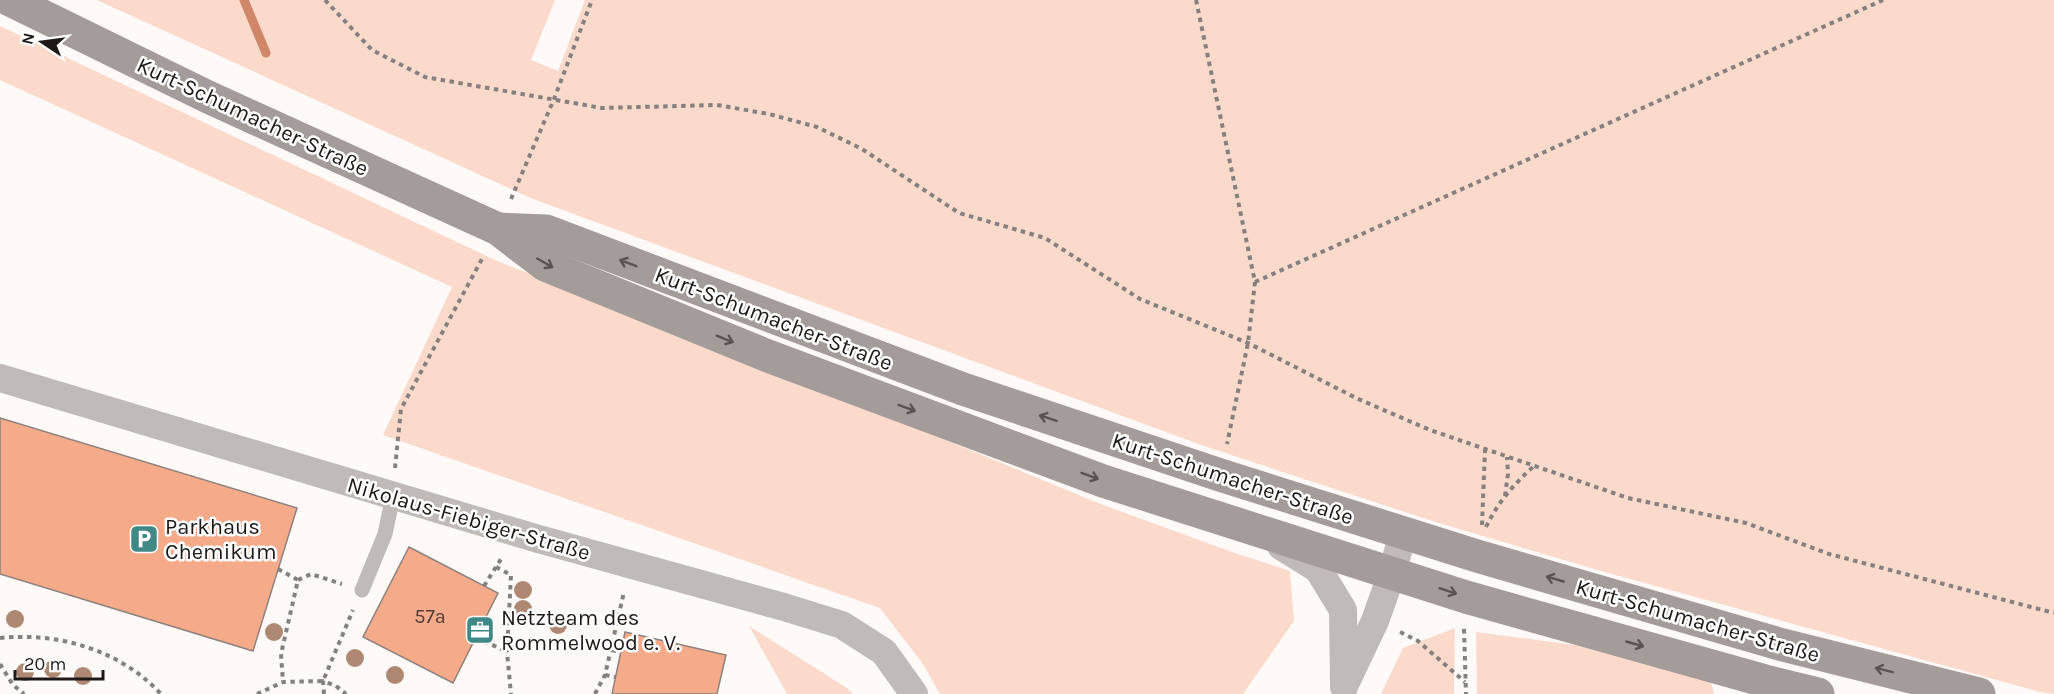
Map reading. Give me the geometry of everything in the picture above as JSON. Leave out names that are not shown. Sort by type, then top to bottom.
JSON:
[{"type":"main road","name":"Kurt-Schumacher-Straße","points":[[10,0],[206,96],[498,229],[545,265],[768,356],[1103,481],[1478,600],[1818,694]]},
{"type":"main road","name":"Kurt-Schumacher-Straße","points":[[498,229],[546,231],[963,389],[1403,533],[1779,644],[1979,694]]},
{"type":"street","name":"Nikolaus-Fiebiger-Straße","points":[[0,378],[393,496],[842,625],[884,652],[914,694]]},
{"type":"street","points":[[1250,527],[1318,569],[1343,610],[1342,690]]},
{"type":"street","points":[[1342,690],[1376,621],[1403,533]]},
{"type":"lane","points":[[362,590],[385,534],[393,496]]},
{"type":"path","points":[[325,0],[372,50],[425,77],[602,108],[717,105],[769,114],[817,127],[862,148],[959,213],[1045,238],[1140,299],[1248,343],[1356,398],[1431,430],[1628,498],[1746,523],[1829,554],[2054,613]]},
{"type":"path","points":[[393,496],[401,409],[498,229],[554,99],[592,0]]},
{"type":"path","points":[[1196,0],[1255,282],[1248,343],[1220,475]]},
{"type":"path","points":[[1255,282],[1883,0]]},
{"type":"path","points":[[1485,450],[1482,535],[1494,510],[1514,484],[1534,466]]},
{"type":"path","points":[[1505,496],[1508,474],[1507,457]]},
{"type":"path","points":[[595,694],[605,675],[612,650],[630,565]]},
{"type":"path","points":[[496,567],[511,575],[507,652],[511,694]]},
{"type":"path","points":[[278,569],[297,580]]},
{"type":"path","points":[[297,580],[311,574],[362,590],[323,681],[324,694]]},
{"type":"path","points":[[283,682],[281,654],[297,580]]},
{"type":"path","points":[[1464,619],[1466,694]]},
{"type":"path","points":[[1376,621],[1418,641],[1466,682]]},
{"type":"path","points":[[0,638],[45,637],[68,641],[94,650],[135,670],[161,694]]},
{"type":"path","points":[[476,638],[507,652]]},
{"type":"path","points":[[612,650],[621,652]]},
{"type":"path","points":[[0,664],[13,685],[24,694]]},
{"type":"path","points":[[605,675],[615,677]]},
{"type":"path","points":[[257,694],[283,682],[323,681],[336,686],[346,694]]},
{"type":"shaded area","points":[[97,0],[555,0],[531,60],[558,71],[585,0],[2054,0],[2054,694],[1601,571],[1432,521],[1201,445],[533,199]]},
{"type":"shaded area","points":[[0,26],[495,260],[871,409],[1098,503],[1290,571],[1294,621],[1243,694],[940,694],[923,664],[880,608],[383,435],[452,287],[0,80]]},
{"type":"shaded area","points":[[749,626],[847,688],[853,694],[787,694]]},
{"type":"shaded area","points":[[1455,628],[1454,694],[1381,694],[1403,648]]},
{"type":"shaded area","points":[[1476,632],[1575,645],[1710,678],[1714,694],[1477,694]]},
{"type":"building","name":"Parkhaus Chemikum","points":[[0,418],[297,508],[253,651],[0,574]]},
{"type":"building","points":[[409,547],[498,593],[453,683],[363,637]]},
{"type":"building","points":[[625,632],[726,655],[717,694],[612,694]]},
{"type":"waterway","points":[[244,0],[266,53]]},
{"type":"place","name":"Parkhaus Chemikum","points":[[144,539]]},
{"type":"place","name":"Netzteam des Rommelwood e. V.","points":[[480,630]]}]
